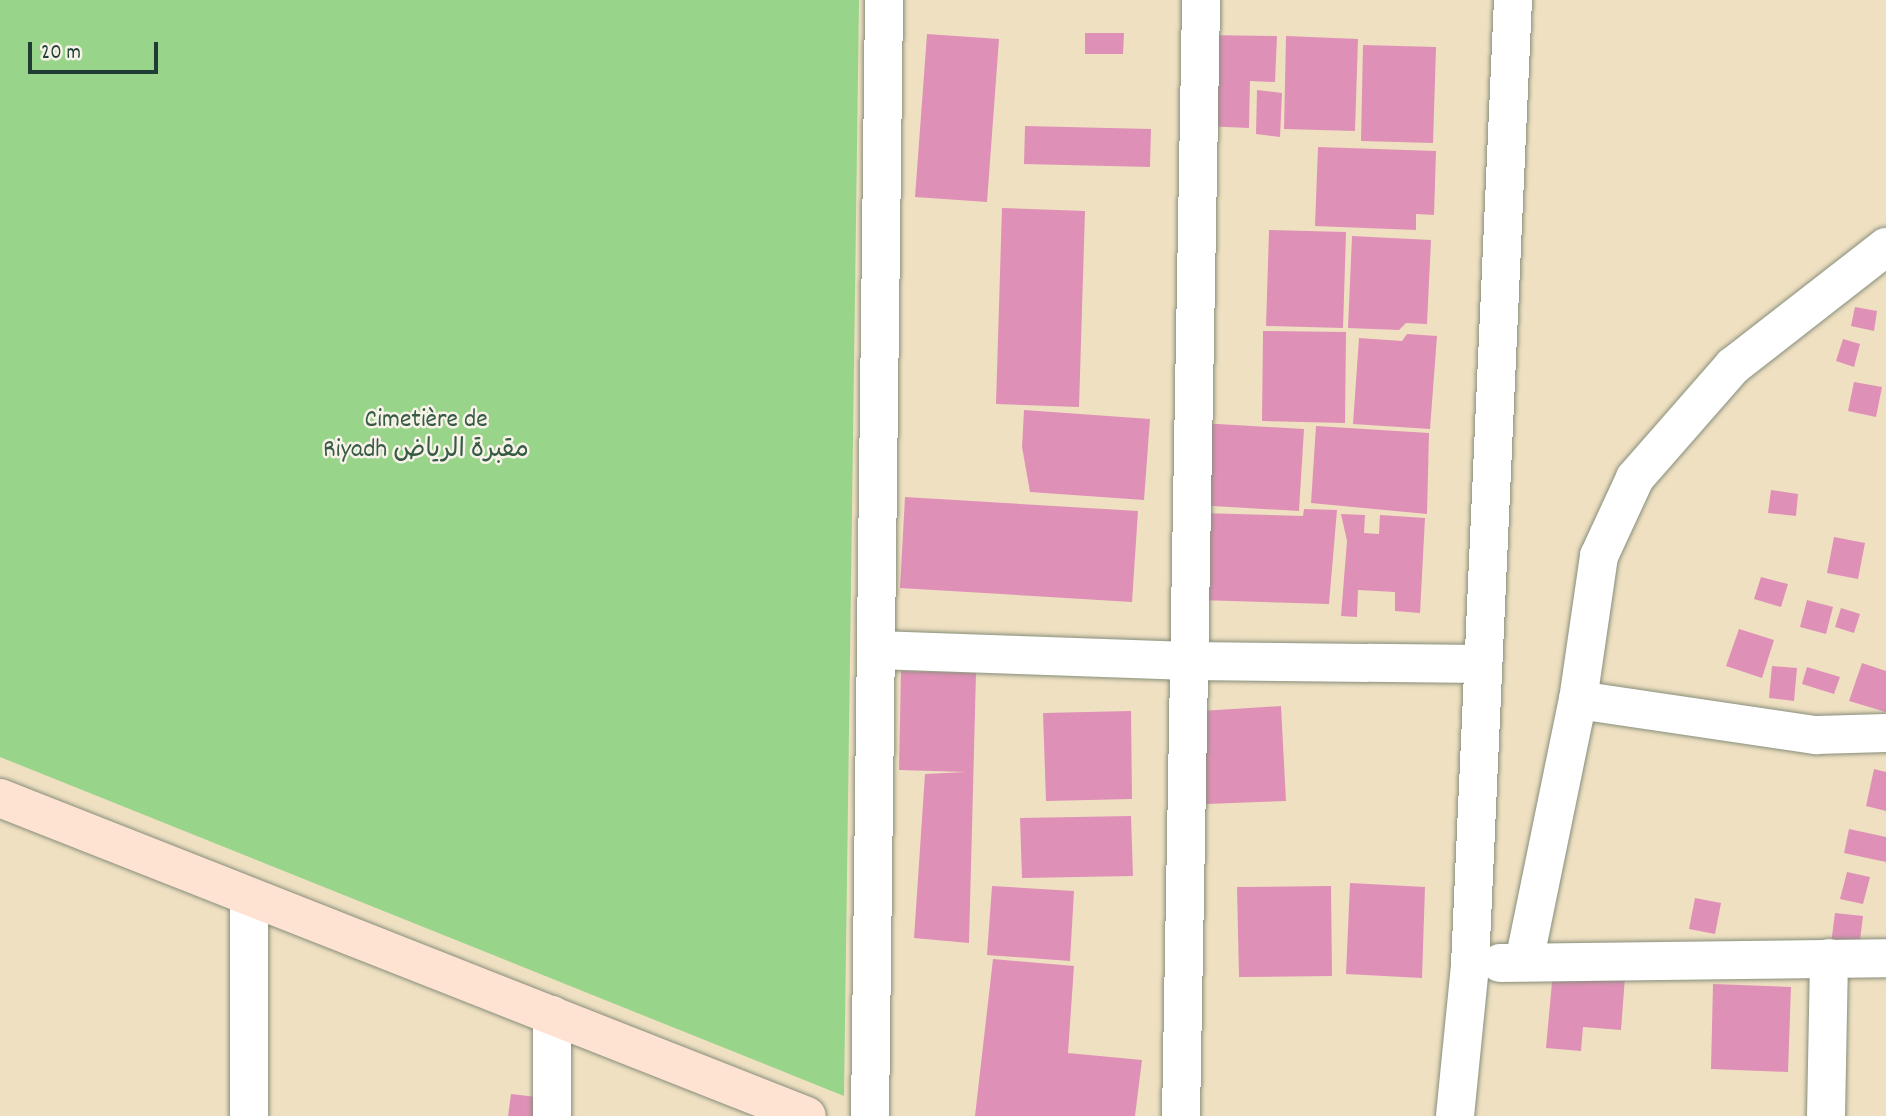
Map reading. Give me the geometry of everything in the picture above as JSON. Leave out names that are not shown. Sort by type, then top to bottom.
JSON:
[{"type":"street","points":[[870,1116],[884,0]]},
{"type":"street","points":[[1181,1116],[1201,0]]},
{"type":"street","points":[[1455,1116],[1470,965],[1513,0]]},
{"type":"street","points":[[1524,962],[1578,700],[1599,556],[1635,478],[1733,366],[1886,247]]},
{"type":"street","points":[[877,650],[1189,661],[1483,664]]},
{"type":"street","points":[[1578,700],[1816,735],[1886,733]]},
{"type":"street","points":[[0,798],[807,1116]]},
{"type":"street","points":[[249,898],[249,1116]]},
{"type":"street","points":[[1826,1116],[1829,958]]},
{"type":"street","points":[[1470,965],[1886,958]]},
{"type":"street","points":[[552,1015],[552,1116]]},
{"type":"green space","name":"Cimetière de Riyadh مقبرة الرياض","points":[[0,0],[859,0],[844,1096],[0,757]]},
{"type":"building","points":[[1085,33],[1124,33],[1123,54],[1085,54]]},
{"type":"building","points":[[927,34],[999,39],[987,202],[915,197]]},
{"type":"building","points":[[1206,35],[1277,36],[1275,82],[1250,81],[1249,128],[1203,126]]},
{"type":"building","points":[[1286,36],[1358,39],[1355,131],[1284,129]]},
{"type":"building","points":[[1363,45],[1436,47],[1433,143],[1361,141]]},
{"type":"building","points":[[1257,90],[1282,93],[1280,137],[1256,134]]},
{"type":"building","points":[[1025,126],[1151,129],[1150,167],[1024,164]]},
{"type":"building","points":[[1318,147],[1436,151],[1434,215],[1416,214],[1416,230],[1315,226]]},
{"type":"building","points":[[1002,208],[1085,211],[1079,407],[996,404]]},
{"type":"building","points":[[1269,230],[1346,232],[1343,328],[1266,326]]},
{"type":"building","points":[[1352,236],[1431,240],[1427,324],[1406,323],[1399,330],[1348,328]]},
{"type":"building","points":[[1855,307],[1877,311],[1874,331],[1851,326]]},
{"type":"building","points":[[1263,331],[1346,332],[1345,423],[1262,421]]},
{"type":"building","points":[[1407,334],[1437,336],[1430,429],[1353,424],[1359,338],[1402,341]]},
{"type":"building","points":[[1843,339],[1860,344],[1854,367],[1836,361]]},
{"type":"building","points":[[1854,382],[1882,387],[1876,417],[1848,411]]},
{"type":"building","points":[[1024,410],[1150,419],[1144,500],[1030,492],[1022,447]]},
{"type":"building","points":[[1201,423],[1304,429],[1299,511],[1196,505]]},
{"type":"building","points":[[1316,426],[1429,433],[1427,514],[1311,503]]},
{"type":"building","points":[[1771,490],[1798,494],[1796,516],[1768,513]]},
{"type":"building","points":[[905,497],[1138,511],[1132,602],[900,588]]},
{"type":"building","points":[[1304,509],[1337,510],[1329,604],[1198,600],[1200,513],[1303,516]]},
{"type":"building","points":[[1341,514],[1365,515],[1364,533],[1379,534],[1380,515],[1425,518],[1420,613],[1395,611],[1395,592],[1358,590],[1357,617],[1341,616],[1347,541]]},
{"type":"building","points":[[1834,537],[1865,543],[1858,579],[1827,573]]},
{"type":"building","points":[[1761,577],[1788,584],[1781,607],[1754,599]]},
{"type":"building","points":[[1807,600],[1833,607],[1826,634],[1800,627]]},
{"type":"building","points":[[1841,608],[1860,614],[1854,633],[1835,627]]},
{"type":"building","points":[[1739,629],[1774,640],[1762,678],[1726,666]]},
{"type":"building","points":[[1862,663],[1886,671],[1886,712],[1849,701]]},
{"type":"building","points":[[1772,666],[1797,668],[1794,701],[1769,698]]},
{"type":"building","points":[[1807,667],[1840,677],[1834,694],[1802,684]]},
{"type":"building","points":[[901,671],[976,673],[969,943],[914,938],[925,774],[966,772],[899,770]]},
{"type":"building","points":[[1281,706],[1286,801],[1206,804],[1201,711]]},
{"type":"building","points":[[1131,711],[1132,799],[1046,801],[1043,713]]},
{"type":"building","points":[[1874,769],[1886,772],[1886,811],[1866,806]]},
{"type":"building","points":[[1131,816],[1133,876],[1022,878],[1020,818]]},
{"type":"building","points":[[1849,829],[1886,837],[1886,862],[1844,853]]},
{"type":"building","points":[[1847,872],[1870,877],[1863,904],[1840,899]]},
{"type":"building","points":[[1350,883],[1425,887],[1422,978],[1346,974]]},
{"type":"building","points":[[992,886],[1074,891],[1070,961],[987,955]]},
{"type":"building","points":[[1331,886],[1332,976],[1239,977],[1237,887]]},
{"type":"building","points":[[1695,898],[1721,903],[1715,934],[1689,929]]},
{"type":"building","points":[[1835,913],[1863,916],[1859,948],[1831,944]]},
{"type":"building","points":[[993,959],[1074,966],[1068,1053],[1142,1060],[1135,1116],[975,1116]]},
{"type":"building","points":[[1553,971],[1625,977],[1621,1030],[1583,1027],[1581,1051],[1546,1048]]},
{"type":"building","points":[[1713,984],[1791,987],[1788,1072],[1711,1069]]},
{"type":"building","points":[[511,1094],[545,1098],[544,1116],[508,1116]]}]
